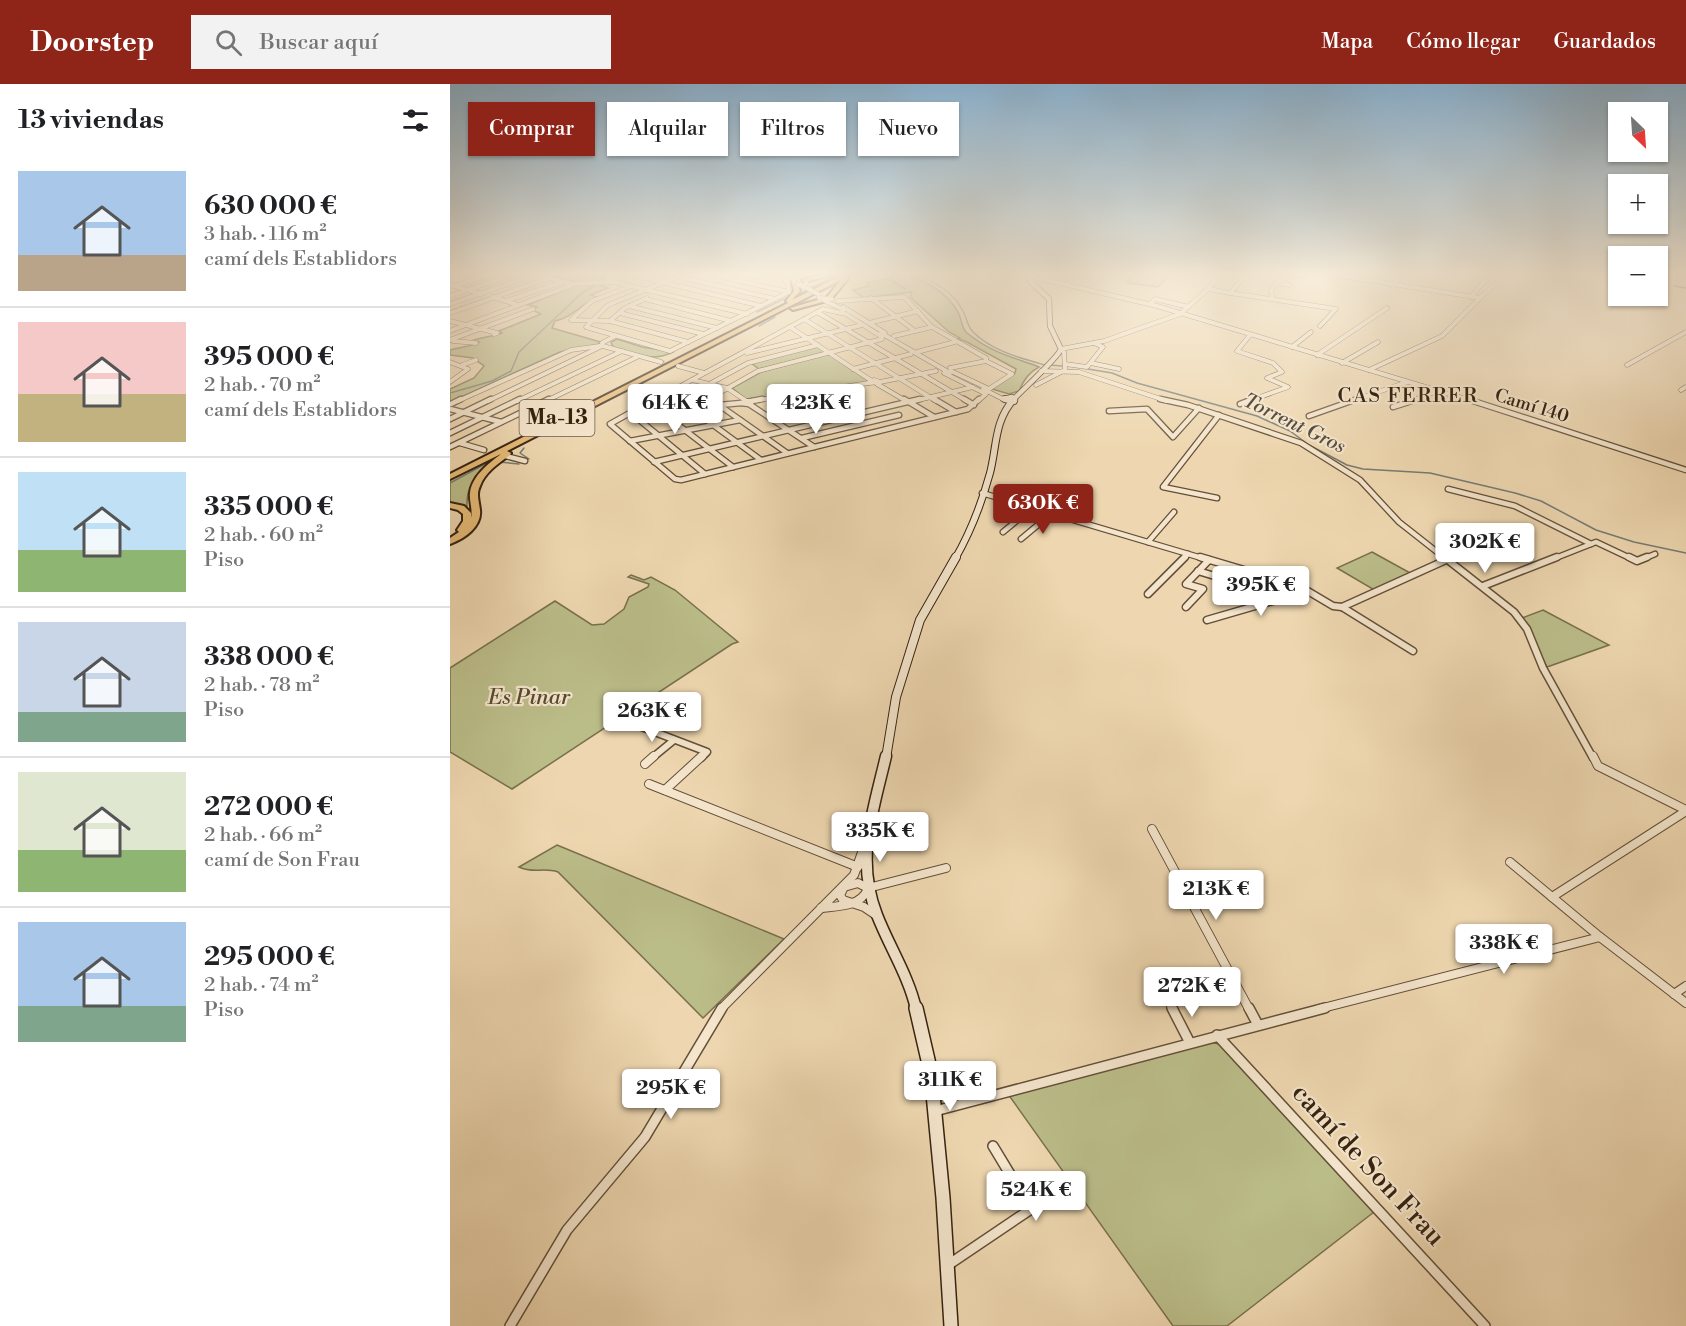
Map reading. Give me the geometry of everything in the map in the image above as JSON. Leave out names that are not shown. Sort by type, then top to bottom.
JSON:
[{"type":"highway","name":"Ma-13","points":[[450,471],[717,333]]},
{"type":"highway","name":"Ma-13","points":[[450,477],[733,333]]},
{"type":"highway","points":[[450,539],[472,524],[476,517],[474,498],[477,484],[488,469],[503,456],[740,333]]},
{"type":"highway","points":[[450,539],[470,523],[469,494],[478,474],[523,440]]},
{"type":"highway","points":[[450,504],[461,508],[468,516],[463,528],[450,539]]},
{"type":"street","points":[[450,341],[471,333]]},
{"type":"street","points":[[605,333],[670,351],[707,333]]},
{"type":"street","points":[[654,333],[688,342]]},
{"type":"street","points":[[699,333],[703,334]]},
{"type":"street","points":[[779,333],[610,424],[677,480],[956,412],[974,405],[986,393],[917,352],[878,333]]},
{"type":"street","points":[[799,333],[870,382]]},
{"type":"street","points":[[738,355],[826,333],[896,378],[956,412]]},
{"type":"street","points":[[851,333],[892,359],[974,405]]},
{"type":"street","points":[[881,333],[936,369],[948,371],[989,389],[1012,374],[986,361],[948,371]]},
{"type":"street","points":[[882,333],[936,369]]},
{"type":"street","points":[[692,408],[758,371],[907,333]]},
{"type":"street","points":[[942,333],[986,358],[986,361]]},
{"type":"street","points":[[1054,333],[1063,351],[1065,368]]},
{"type":"street","points":[[1034,382],[1063,351],[1124,333]]},
{"type":"street","name":"Camí 140","points":[[1243,333],[1407,381],[1686,470]]},
{"type":"street","points":[[1292,348],[1310,333]]},
{"type":"street","points":[[1317,355],[1350,333]]},
{"type":"street","points":[[1369,370],[1445,333]]},
{"type":"street","points":[[1627,365],[1684,333]]},
{"type":"street","points":[[670,351],[703,334]]},
{"type":"street","points":[[1240,404],[1288,387],[1267,378],[1282,372],[1273,363],[1237,351],[1250,335]]},
{"type":"street","points":[[450,419],[605,345],[615,336]]},
{"type":"street","points":[[450,341],[476,343]]},
{"type":"street","points":[[917,352],[956,342]]},
{"type":"street","points":[[1342,363],[1378,342]]},
{"type":"street","points":[[1045,370],[1087,367],[1103,347],[1094,343]]},
{"type":"street","points":[[450,406],[563,353],[590,346],[605,345],[661,362]]},
{"type":"street","points":[[660,411],[748,363],[818,345]]},
{"type":"street","points":[[450,433],[622,351]]},
{"type":"street","points":[[853,369],[911,354]]},
{"type":"street","points":[[738,355],[758,371]]},
{"type":"street","points":[[450,447],[639,356]]},
{"type":"street","points":[[462,365],[476,360]]},
{"type":"street","points":[[450,362],[468,369],[450,382]]},
{"type":"street","points":[[1091,363],[1119,369]]},
{"type":"street","points":[[678,366],[704,374]]},
{"type":"street","points":[[630,413],[751,402],[870,382],[878,383],[943,367]]},
{"type":"street","points":[[951,1326],[948,1265],[931,1073],[915,1003],[877,915],[868,888],[866,841],[884,767],[896,697],[920,620],[958,558],[990,472],[998,425],[1009,399],[1034,382],[1065,368],[1152,397],[1199,408],[1301,443],[1344,469],[1360,480],[1387,511],[1507,606],[1527,628],[1543,668],[1598,766],[1686,811]]},
{"type":"street","points":[[948,371],[1009,399]]},
{"type":"street","points":[[450,376],[458,378]]},
{"type":"street","points":[[691,380],[727,388],[743,402]]},
{"type":"street","points":[[1309,416],[1407,381]]},
{"type":"street","points":[[878,383],[934,418]]},
{"type":"street","points":[[654,462],[973,387]]},
{"type":"street","points":[[1393,406],[1418,400],[1437,391]]},
{"type":"street","points":[[751,402],[814,447]]},
{"type":"street","points":[[719,405],[787,453]]},
{"type":"street","points":[[450,406],[501,422]]},
{"type":"street","points":[[886,407],[913,423]]},
{"type":"street","points":[[692,408],[761,460]]},
{"type":"street","points":[[1108,411],[1147,409],[1173,436],[1199,408]]},
{"type":"street","points":[[660,411],[733,467]]},
{"type":"street","points":[[630,413],[705,474]]},
{"type":"street","points":[[802,438],[899,415]]},
{"type":"street","points":[[1217,498],[1163,487],[1219,415]]},
{"type":"street","points":[[630,441],[740,420]]},
{"type":"street","points":[[852,426],[864,435]]},
{"type":"street","points":[[459,443],[484,450]]},
{"type":"street","points":[[506,456],[525,461]]},
{"type":"street","points":[[1448,489],[1515,506],[1591,544]]},
{"type":"street","points":[[982,493],[1307,591],[1333,606],[1342,607],[1413,651]]},
{"type":"street","points":[[1003,532],[1032,508]]},
{"type":"street","points":[[1148,542],[1174,512]]},
{"type":"street","points":[[1021,539],[1051,514]]},
{"type":"street","points":[[1483,586],[1596,542],[1637,561],[1655,554]]},
{"type":"street","points":[[1148,594],[1188,554]]},
{"type":"street","points":[[1186,607],[1203,589],[1186,584],[1209,560]]},
{"type":"street","points":[[1342,607],[1446,560]]},
{"type":"street","points":[[1198,571],[1261,590]]},
{"type":"street","points":[[1207,620],[1307,591]]},
{"type":"street","points":[[634,724],[707,752],[665,790]]},
{"type":"street","points":[[645,764],[674,740]]},
{"type":"street","points":[[649,784],[858,867]]},
{"type":"street","points":[[1552,897],[1686,811]]},
{"type":"street","points":[[1152,829],[1258,1024]]},
{"type":"street","points":[[510,1326],[567,1230],[645,1137],[722,1008],[844,887],[858,867],[866,841]]},
{"type":"street","points":[[1510,862],[1600,937],[1686,1003]]},
{"type":"street","points":[[844,887],[858,883],[868,888],[946,868]]},
{"type":"street","points":[[844,887],[841,897],[877,915]]},
{"type":"street","points":[[821,908],[861,901],[868,888]]},
{"type":"street","points":[[935,1111],[1258,1024],[1600,937]]},
{"type":"street","points":[[1674,994],[1686,986]]},
{"type":"street","points":[[1170,1004],[1190,1043]]},
{"type":"street","name":"camí de Son Frau","points":[[1217,1035],[1485,1326]]},
{"type":"street","points":[[948,1265],[1030,1209],[993,1146]]},
{"type":"green space","points":[[502,333],[569,333],[604,343],[560,352],[450,402],[450,389],[474,378],[484,366],[473,358],[450,355],[450,350],[476,344],[479,342],[471,341]]},
{"type":"green space","points":[[951,333],[967,333],[985,345],[1039,367],[1027,377],[1019,391],[1009,394],[992,389],[1015,373],[1016,369],[965,341],[957,339],[960,338]]},
{"type":"green space","points":[[617,339],[642,347],[673,352],[658,357],[643,356],[613,347],[611,342]]},
{"type":"green space","points":[[817,346],[825,352],[759,369],[751,363]]},
{"type":"green space","points":[[830,355],[867,380],[866,383],[752,399],[746,399],[732,388],[761,372]]},
{"type":"green space","points":[[497,456],[475,477],[469,490],[467,506],[450,503],[450,479]]},
{"type":"green space","points":[[1372,552],[1412,574],[1376,591],[1337,568]]},
{"type":"green space","name":"Es Pinar","points":[[631,575],[644,580],[651,577],[675,590],[738,642],[512,789],[450,752],[450,668],[555,601],[592,625],[604,624],[624,609],[629,597],[648,587],[649,584],[628,577]]},
{"type":"green space","points":[[1543,610],[1609,645],[1547,667],[1522,618]]},
{"type":"green space","points":[[557,845],[784,939],[703,1018],[558,872],[519,867]]},
{"type":"green space","points":[[1210,1042],[1223,1045],[1374,1212],[1227,1326],[1173,1326],[1008,1094]]},
{"type":"waterway","points":[[450,393],[492,381],[511,371],[519,352],[539,333]]},
{"type":"waterway","name":"Torrent Gros","points":[[974,333],[1007,353],[1045,365]]},
{"type":"waterway","name":"Torrent Gros","points":[[1049,365],[1062,366]]},
{"type":"waterway","name":"Torrent Gros","points":[[1088,369],[1112,373],[1137,383],[1257,416],[1290,431],[1309,445],[1347,465],[1363,469],[1430,473],[1515,493],[1541,501],[1596,530],[1634,542],[1686,553]]},
{"type":"waterway","points":[[524,448],[520,453],[529,459]]},
{"type":"waterway","points":[[499,462],[519,464]]},
{"type":"waterway","points":[[450,483],[487,463]]},
{"type":"tunnel","points":[[661,362],[678,366]]},
{"type":"district","name":"CAS FERRER","points":[[1408,396]]}]
